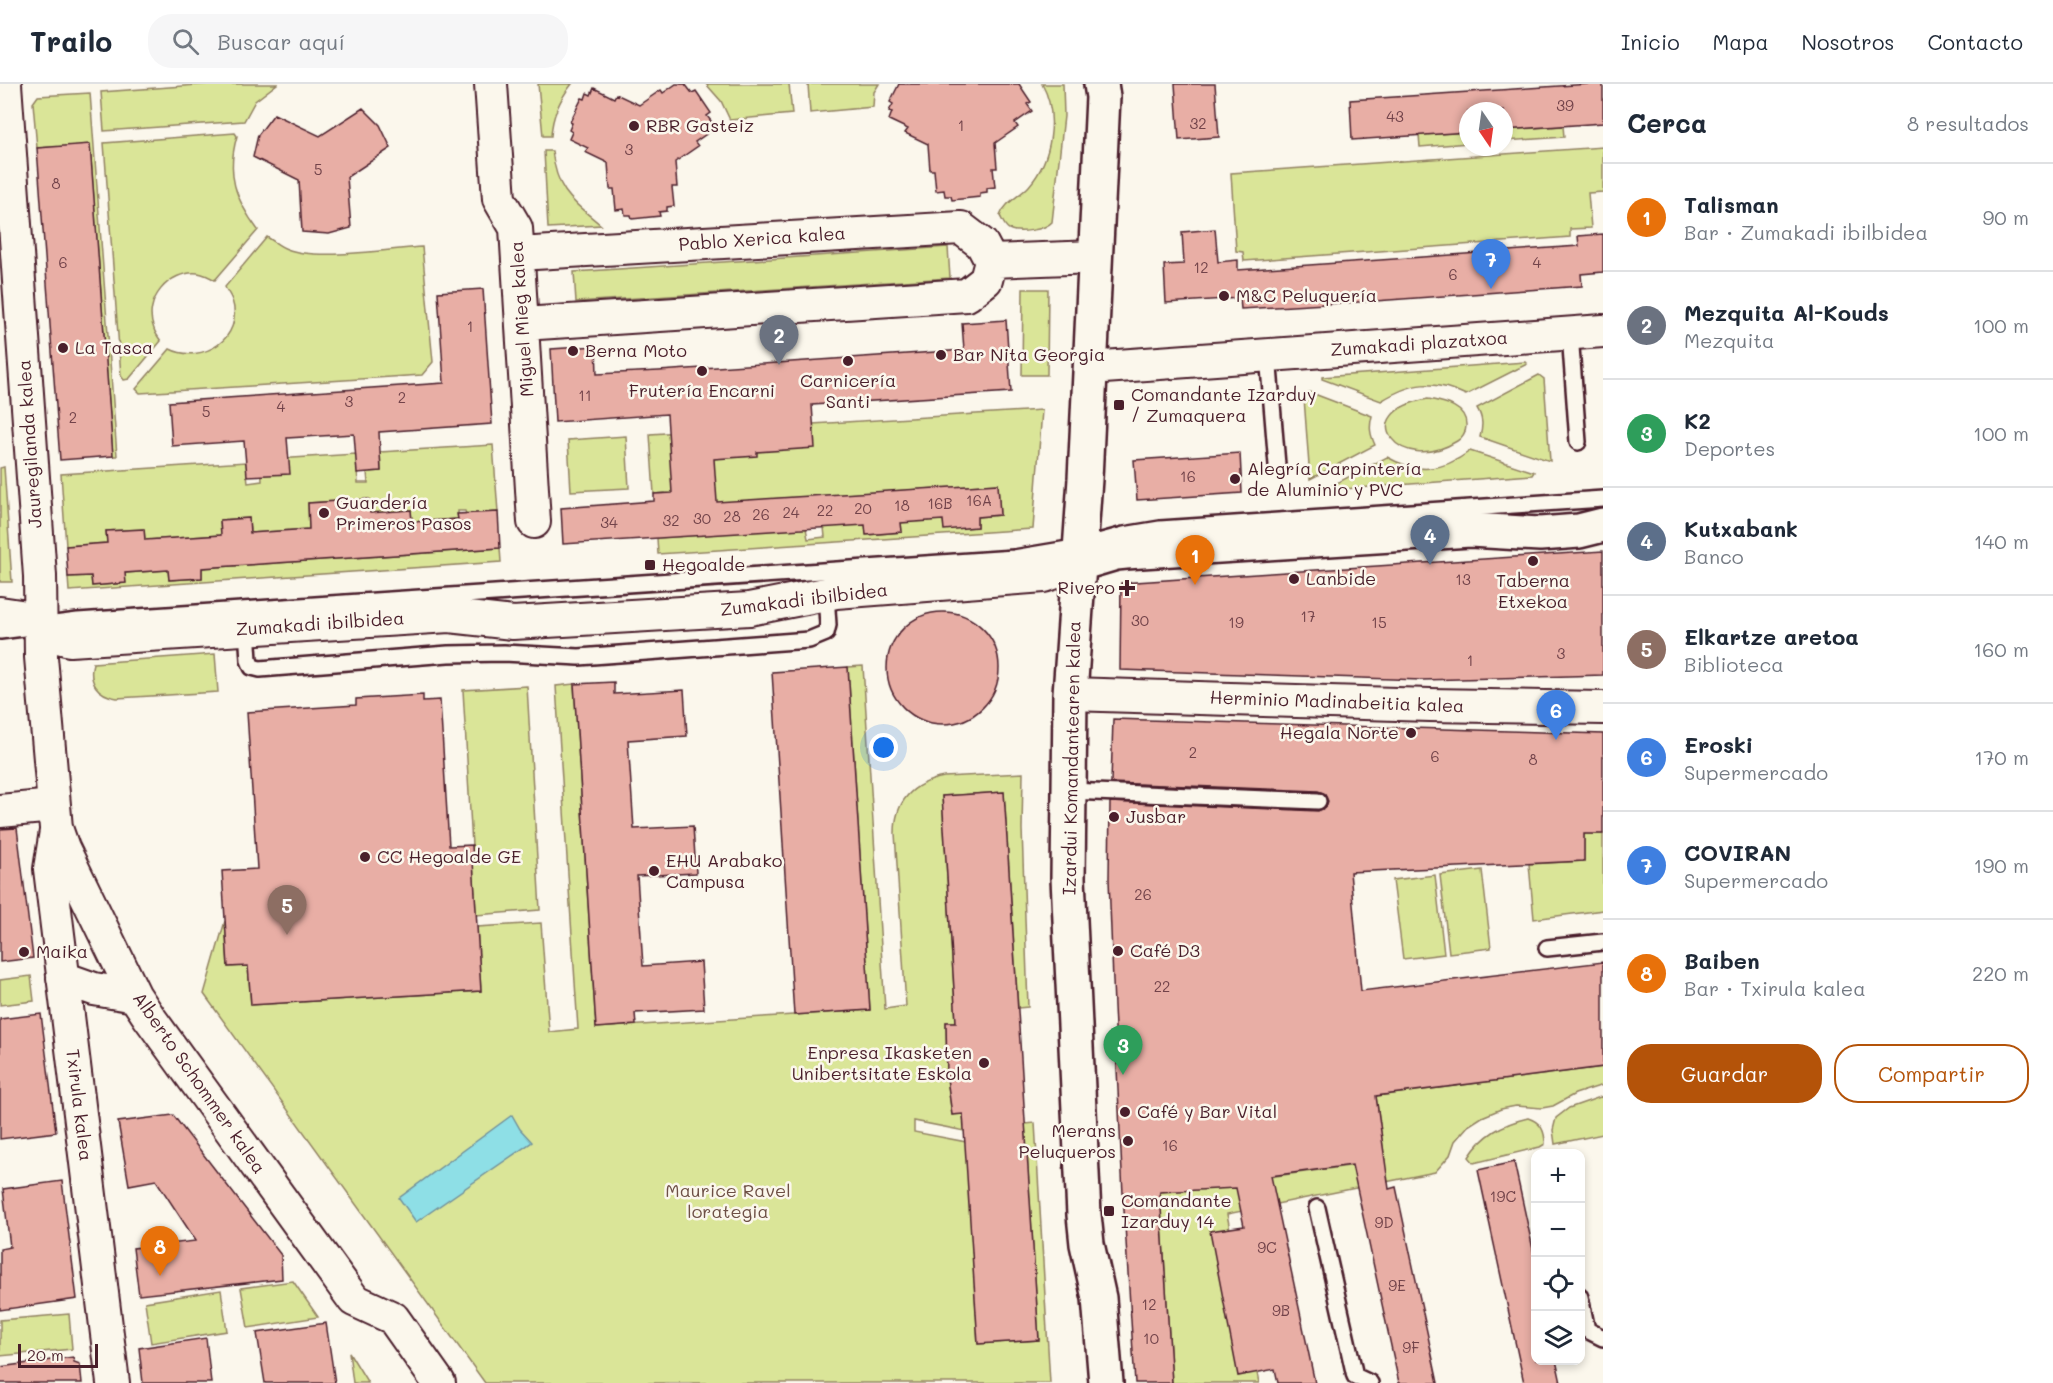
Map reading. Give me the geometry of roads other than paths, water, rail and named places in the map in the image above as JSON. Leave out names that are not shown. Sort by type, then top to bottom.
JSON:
[{"type":"main road","name":"Izardui Komandantearen kalea","points":[[1104,88],[1070,694],[1068,878],[1084,1215],[1087,1244],[1100,1308],[1106,1383]]},
{"type":"main road","name":"Zumakadi ibilbidea","points":[[1079,556],[1470,530],[1540,534],[1579,531],[1603,525]]},
{"type":"street","name":"Jauregilanda kalea","points":[[5,84],[42,625]]},
{"type":"street","name":"Miguel Mieg kalea","points":[[491,84],[499,199],[516,228],[534,522]]},
{"type":"street","name":"Pablo Xerica kalea","points":[[518,254],[961,228],[982,244],[991,261]]},
{"type":"street","points":[[523,324],[967,295],[986,280],[991,261],[1095,257]]},
{"type":"street","name":"Zumakadi plazatxoa","points":[[1090,368],[1603,331]]},
{"type":"street","name":"Zumakadi ibilbidea","points":[[0,613],[21,615],[42,625],[58,637],[70,640],[449,616],[513,623],[565,621],[749,609],[836,592],[1044,576],[1079,556]]},
{"type":"street","name":"Alberto Schommer kalea","points":[[42,625],[41,657],[55,817],[71,867],[135,996],[354,1300],[393,1318],[439,1383]]},
{"type":"street","name":"Herminio Madinabeitia kalea","points":[[1070,694],[1603,708]]},
{"type":"street","points":[[0,811],[55,817]]},
{"type":"street","name":"Txirula kalea","points":[[55,817],[50,869],[113,1383]]},
{"type":"street","points":[[63,978],[94,989],[135,996]]},
{"type":"lane","points":[[1570,333],[1578,442]]},
{"type":"lane","points":[[1268,355],[1277,465]]},
{"type":"lane","name":"Zumakadi ibilbidea","points":[[0,631],[78,621],[1014,558],[1079,556],[1124,535],[1160,529],[1603,499]]},
{"type":"lane","points":[[247,629],[249,660],[252,667],[260,669],[448,654],[504,653],[579,657],[809,640],[826,633],[828,625],[826,594]]},
{"type":"lane","points":[[1069,791],[1318,801]]},
{"type":"lane","points":[[1547,948],[1603,942]]},
{"type":"lane","points":[[1317,1208],[1355,1377],[1370,1383]]},
{"type":"lane","points":[[1584,1311],[1587,1330],[1603,1338]]},
{"type":"water","points":[[512,1115],[520,1129],[532,1142],[416,1222],[399,1198]]},
{"type":"place","name":"RBR Gasteiz","points":[[634,126]]},
{"type":"place","name":"COVIRAN","points":[[1491,289]]},
{"type":"place","name":"M&C Peluquería","points":[[1224,296]]},
{"type":"place","name":"La Tasca","points":[[63,348]]},
{"type":"place","name":"Berna Moto","points":[[573,351]]},
{"type":"place","name":"Bar Nita Georgia","points":[[941,355]]},
{"type":"place","name":"Carnicería Santi","points":[[848,361]]},
{"type":"place","name":"Mezquita Al-Kouds","points":[[779,365]]},
{"type":"place","name":"Frutería Encarni","points":[[702,371]]},
{"type":"place","name":"Comandante Izarduy / Zumaquera","points":[[1119,405]]},
{"type":"place","name":"Alegría Carpintería de Aluminio y PVC","points":[[1235,479]]},
{"type":"place","name":"Guardería Primeros Pasos","points":[[324,513]]},
{"type":"place","name":"Taberna Etxekoa","points":[[1533,561]]},
{"type":"place","name":"Hegoalde","points":[[650,565]]},
{"type":"place","name":"Kutxabank","points":[[1430,565]]},
{"type":"place","name":"Lanbide","points":[[1294,579]]},
{"type":"place","name":"Talisman","points":[[1195,585]]},
{"type":"place","name":"Rivero","points":[[1127,588]]},
{"type":"place","name":"Hegala Norte","points":[[1411,733]]},
{"type":"place","name":"Eroski","points":[[1556,740]]},
{"type":"place","name":"Jusbar","points":[[1114,817]]},
{"type":"place","name":"CC Hegoalde GE","points":[[365,857]]},
{"type":"place","name":"EHU Arabako Campusa","points":[[654,871]]},
{"type":"place","name":"Elkartze aretoa","points":[[287,935]]},
{"type":"place","name":"Café D3","points":[[1118,951]]},
{"type":"place","name":"Maika","points":[[24,952]]},
{"type":"place","name":"Enpresa Ikasketen Unibertsitate Eskola","points":[[984,1063]]},
{"type":"place","name":"K2","points":[[1123,1075]]},
{"type":"place","name":"Café y Bar Vital","points":[[1125,1112]]},
{"type":"place","name":"Merans Peluqueros","points":[[1128,1141]]},
{"type":"place","name":"Comandante Izarduy 14","points":[[1109,1211]]},
{"type":"place","name":"Baiben","points":[[160,1276]]},
{"type":"park label","name":"Maurice Ravel lorategia","points":[[728,1201]]}]
